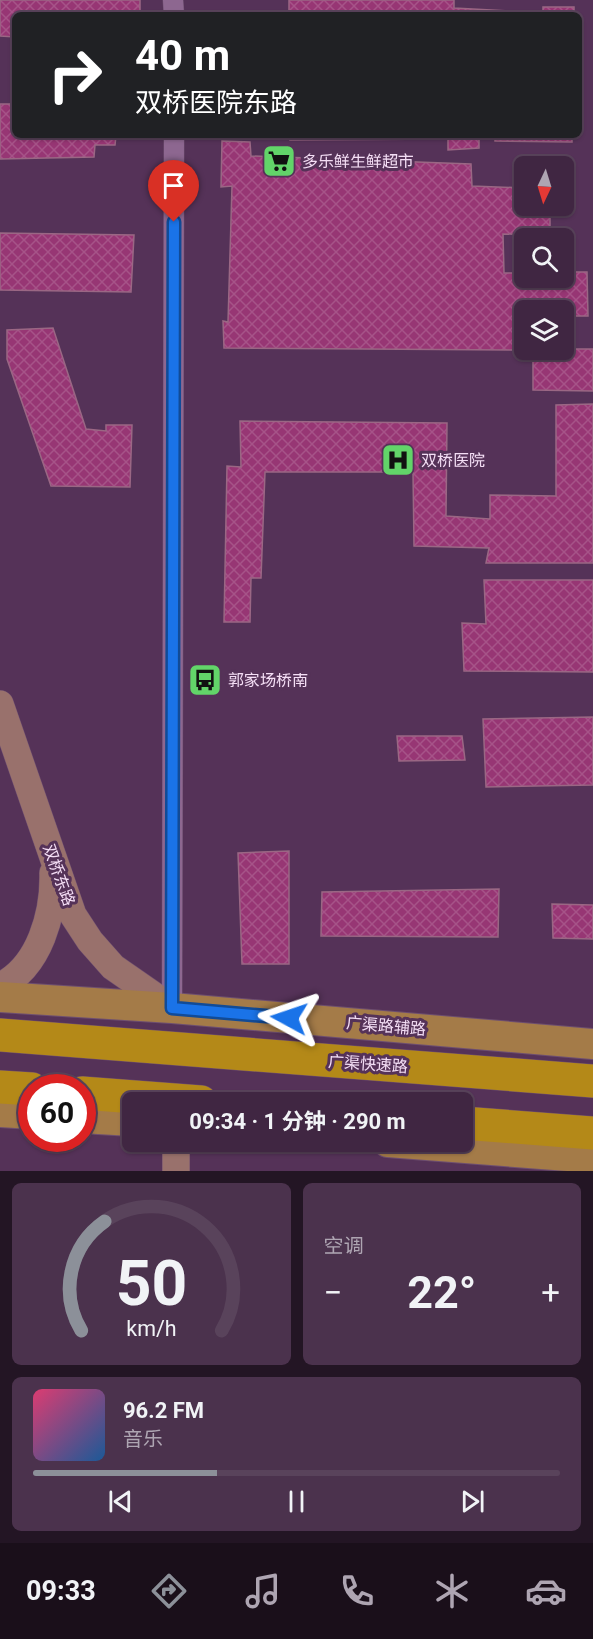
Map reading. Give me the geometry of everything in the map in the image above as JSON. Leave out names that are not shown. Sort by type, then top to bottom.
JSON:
[{"type":"highway","name":"广渠快速路","points":[[0,1035],[593,1082]]},
{"type":"highway","points":[[0,1087],[18,1088]]},
{"type":"highway","points":[[96,1094],[122,1096]]},
{"type":"highway","points":[[473,1124],[593,1133]]},
{"type":"main road","name":"广渠路辅路","points":[[0,997],[172,1008],[593,1044]]},
{"type":"main road","points":[[0,1112],[18,1113]]},
{"type":"main road","points":[[96,1119],[122,1121]]},
{"type":"main road","points":[[473,1149],[593,1158]]},
{"type":"street","points":[[172,1008],[174,138]]},
{"type":"street","name":"双桥东路","points":[[0,704],[73,915],[90,941],[113,967],[172,1008]]},
{"type":"street","points":[[0,986],[31,958],[46,930],[54,898],[52,857]]},
{"type":"street","points":[[176,1152],[176,1171]]},
{"type":"building","points":[[0,0],[140,0],[140,12],[12,12],[12,37],[0,36]]},
{"type":"building","points":[[289,0],[454,0],[454,8],[511,11],[511,12],[289,12]]},
{"type":"building","points":[[543,7],[574,7],[574,12],[543,12]]},
{"type":"building","points":[[0,104],[12,104],[12,138],[116,138],[115,145],[95,145],[94,157],[0,159]]},
{"type":"building","points":[[290,138],[479,138],[479,148],[448,150],[448,139],[290,140]]},
{"type":"building","points":[[495,138],[572,138],[572,142],[495,141]]},
{"type":"building","points":[[222,141],[250,142],[251,156],[471,164],[472,186],[514,188],[514,216],[550,216],[550,228],[514,228],[514,234],[503,234],[504,273],[514,273],[514,288],[574,288],[574,272],[587,272],[588,316],[574,316],[574,300],[514,300],[514,350],[224,348],[223,321],[228,322],[232,186],[221,187]]},
{"type":"building","points":[[0,233],[134,235],[131,292],[0,290]]},
{"type":"building","points":[[53,328],[86,429],[106,431],[106,425],[132,425],[130,487],[51,486],[7,359],[7,330]]},
{"type":"building","points":[[574,349],[593,349],[593,391],[533,390],[533,360],[574,360]]},
{"type":"building","points":[[593,404],[593,563],[486,563],[489,548],[414,546],[413,472],[265,472],[261,578],[251,578],[250,622],[224,622],[227,466],[241,467],[240,421],[447,423],[446,516],[490,519],[490,495],[556,496],[556,405]]},
{"type":"building","points":[[484,580],[593,580],[593,672],[464,671],[462,623],[486,624]]},
{"type":"building","points":[[593,717],[593,785],[486,787],[483,719]]},
{"type":"building","points":[[397,736],[462,736],[465,760],[399,761]]},
{"type":"building","points":[[289,851],[289,964],[242,964],[238,853]]},
{"type":"building","points":[[499,889],[498,937],[321,936],[322,892]]},
{"type":"building","points":[[552,904],[593,905],[593,939],[553,938]]},
{"type":"place","name":"多乐鲜生鲜超市","points":[[279,161]]},
{"type":"place","name":"双桥医院","points":[[398,460]]},
{"type":"place","name":"郭家场桥南","points":[[205,680]]},
{"type":"route","points":[[174,222],[172,1008],[289,1018]]}]
